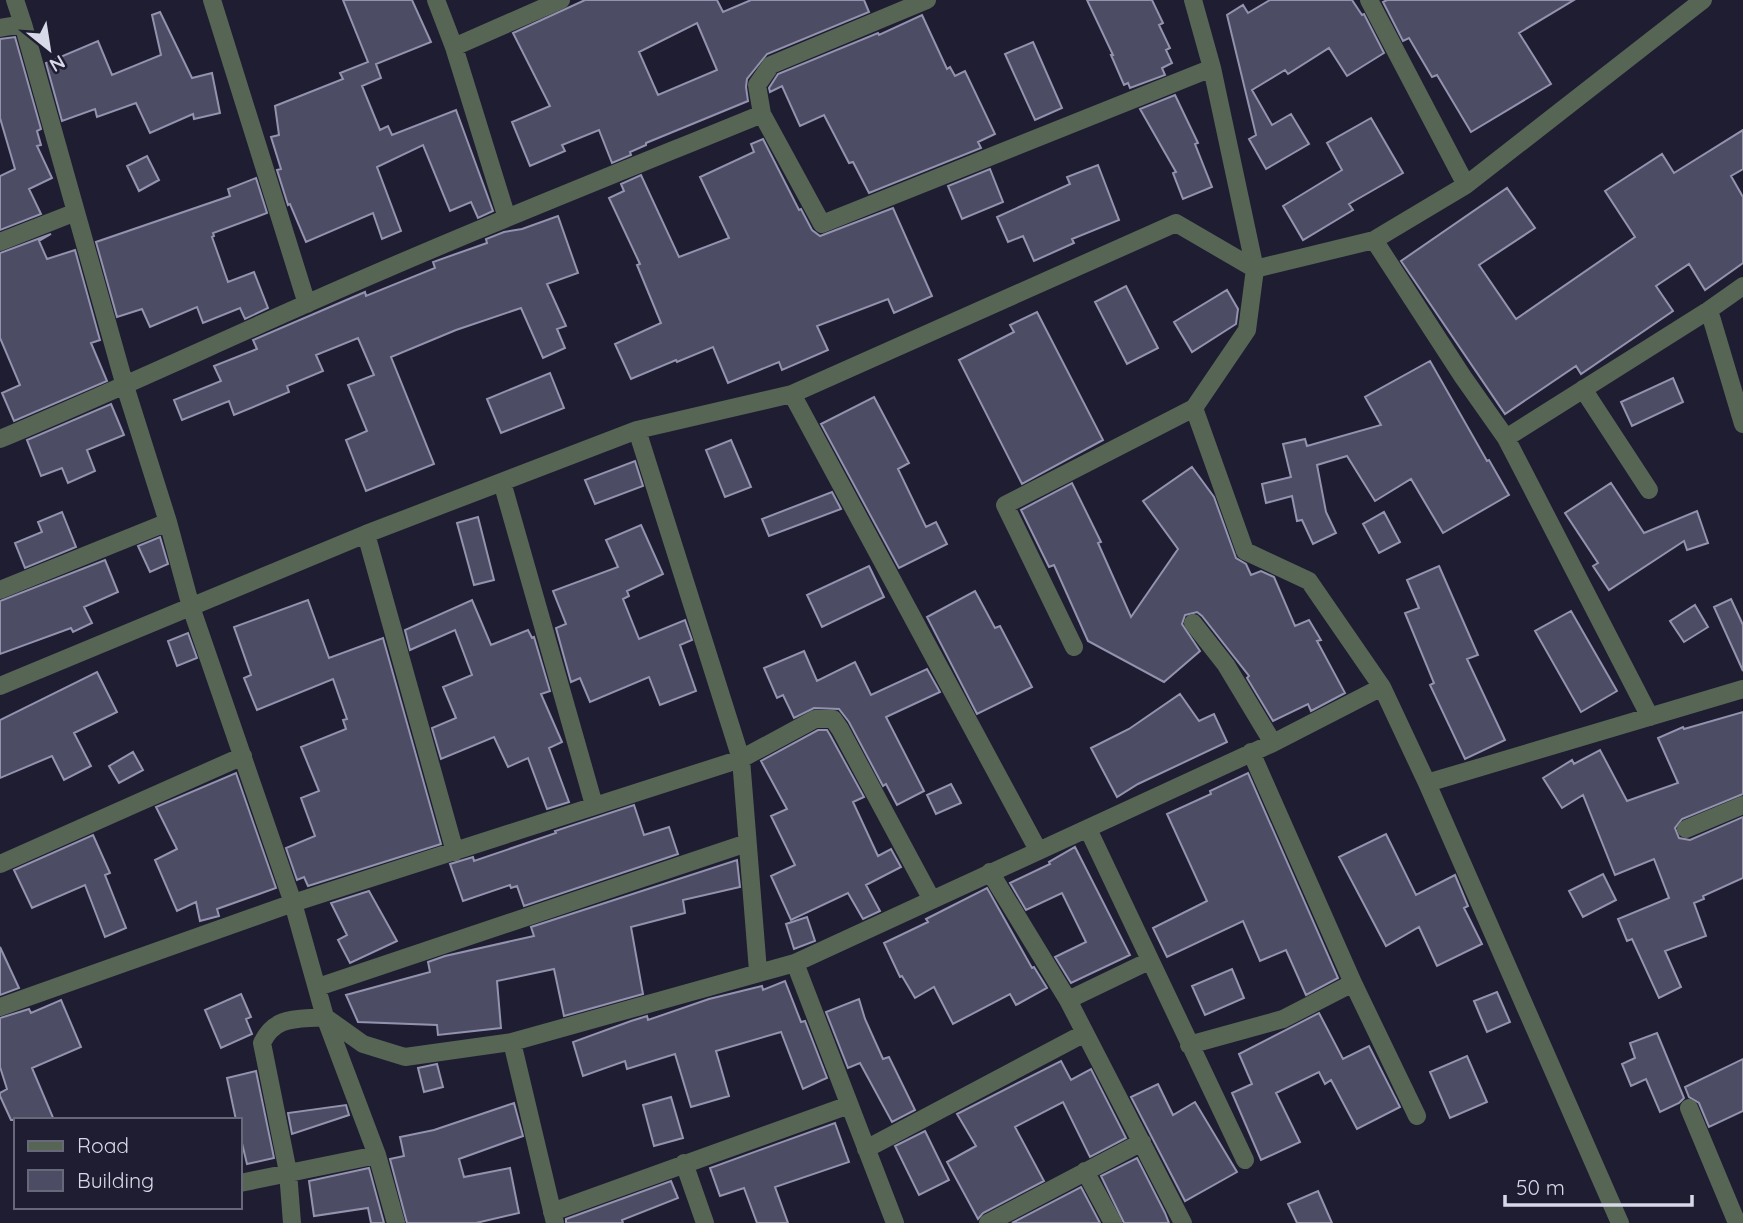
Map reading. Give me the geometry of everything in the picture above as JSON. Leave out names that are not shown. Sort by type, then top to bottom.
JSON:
[{"type":"street","points":[[15,0],[191,607],[293,903],[325,1017],[377,1155],[396,1223]]},
{"type":"street","points":[[212,0],[307,303]]},
{"type":"street","points":[[436,0],[454,47],[508,218]]},
{"type":"street","points":[[454,47],[561,0]]},
{"type":"street","points":[[928,0],[771,65],[757,85],[762,114],[822,224],[1212,68]]},
{"type":"street","points":[[1074,647],[1004,505],[1194,408],[1247,330],[1255,269],[1212,68],[1193,0]]},
{"type":"street","points":[[1369,0],[1466,185]]},
{"type":"street","points":[[0,686],[366,534],[637,430],[792,394],[1176,223],[1255,269],[1374,240],[1466,185],[1703,0]]},
{"type":"street","points":[[0,28],[23,24]]},
{"type":"street","points":[[0,439],[125,386],[307,303],[762,114]]},
{"type":"street","points":[[0,242],[76,212]]},
{"type":"street","points":[[1374,240],[1506,438],[1650,717]]},
{"type":"street","points":[[1506,438],[1743,286]]},
{"type":"street","points":[[1709,310],[1743,424]]},
{"type":"street","points":[[1583,389],[1649,490]]},
{"type":"street","points":[[792,394],[1038,850]]},
{"type":"street","points":[[1194,408],[1245,551],[1309,581],[1382,687],[1427,783],[1620,1223]]},
{"type":"street","points":[[637,430],[741,759],[758,971]]},
{"type":"street","points":[[502,482],[594,805]]},
{"type":"street","points":[[0,590],[168,523]]},
{"type":"street","points":[[366,534],[455,852]]},
{"type":"street","points":[[1193,623],[1227,665],[1273,743]]},
{"type":"street","points":[[292,1223],[288,1172],[262,1043],[267,1031],[276,1023],[325,1017],[363,1044],[405,1057],[512,1042],[758,971],[795,963],[1273,743],[1382,687]]},
{"type":"street","points":[[1427,783],[1742,691]]},
{"type":"street","points":[[0,1007],[293,903],[741,759],[815,719],[833,719],[932,900]]},
{"type":"street","points":[[1251,752],[1353,983],[1417,1116]]},
{"type":"street","points":[[0,864],[243,756]]},
{"type":"street","points":[[1686,830],[1743,806]]},
{"type":"street","points":[[1088,829],[1245,1160]]},
{"type":"street","points":[[318,987],[747,844]]},
{"type":"street","points":[[990,872],[1068,1000],[1183,1223]]},
{"type":"street","points":[[1068,1000],[1149,961]]},
{"type":"street","points":[[795,963],[895,1223]]},
{"type":"street","points":[[1189,1045],[1283,1019],[1353,983]]},
{"type":"street","points":[[866,1149],[1085,1033]]},
{"type":"street","points":[[512,1042],[554,1218],[684,1163],[849,1105]]},
{"type":"street","points":[[1689,1108],[1737,1223]]},
{"type":"street","points":[[988,1223],[1142,1142]]},
{"type":"street","points":[[242,1183],[377,1155]]},
{"type":"street","points":[[684,1163],[705,1223]]},
{"type":"street","points":[[1085,1171],[1113,1223]]},
{"type":"building","points":[[343,0],[412,0],[431,42],[376,64],[381,78],[362,86],[380,130],[388,126],[392,135],[456,110],[493,211],[478,218],[471,202],[450,211],[423,145],[377,167],[401,231],[382,239],[373,213],[306,242],[290,204],[288,205],[277,170],[281,169],[271,137],[279,135],[275,106],[343,79],[340,73],[368,62]]},
{"type":"building","points":[[585,0],[717,0],[723,12],[751,0],[864,0],[869,12],[767,54],[747,79],[748,101],[646,143],[630,152],[631,155],[612,163],[599,130],[562,145],[565,151],[530,166],[512,122],[550,106],[513,33]],"holes":[[[697,23],[717,70],[658,95],[639,52]]]},
{"type":"building","points":[[1087,0],[1152,0],[1163,23],[1159,25],[1170,48],[1166,50],[1172,63],[1162,68],[1165,75],[1130,88],[1128,83],[1124,85]]},
{"type":"building","points":[[1270,0],[1352,0],[1362,15],[1364,14],[1384,53],[1347,76],[1329,48],[1288,74],[1285,70],[1252,90],[1272,125],[1291,114],[1309,144],[1266,169],[1249,139],[1256,135],[1227,15],[1243,5],[1248,13]]},
{"type":"building","points":[[1574,0],[1519,33],[1551,84],[1471,132],[1437,75],[1432,77],[1409,38],[1403,41],[1383,2]]},
{"type":"building","points":[[160,12],[192,78],[212,73],[220,113],[194,119],[193,114],[150,133],[136,103],[97,117],[95,109],[62,121],[46,63],[98,41],[112,75],[161,55],[152,15]]},
{"type":"building","points":[[922,15],[947,69],[950,67],[955,76],[965,71],[995,134],[978,142],[981,148],[869,193],[853,162],[849,163],[824,115],[800,126],[782,86],[770,92],[769,88],[778,74],[878,33],[879,35]]},
{"type":"building","points":[[15,37],[41,129],[37,131],[41,145],[37,146],[52,178],[29,189],[41,214],[0,230],[0,176],[15,169],[0,118],[0,39]]},
{"type":"building","points":[[1033,42],[1062,108],[1035,120],[1005,54]]},
{"type":"building","points":[[1175,95],[1198,143],[1195,144],[1212,187],[1183,199],[1173,173],[1176,172],[1140,109]]},
{"type":"building","points":[[1371,118],[1403,173],[1349,204],[1353,210],[1303,240],[1283,206],[1342,170],[1327,143]]},
{"type":"building","points":[[1743,130],[1743,169],[1731,176],[1743,197],[1743,263],[1705,290],[1689,264],[1656,286],[1673,311],[1581,374],[1576,366],[1505,414],[1401,261],[1507,188],[1535,228],[1479,265],[1516,319],[1635,237],[1605,191],[1662,154],[1674,173]]},
{"type":"building","points":[[763,139],[799,210],[801,209],[812,230],[820,236],[893,208],[932,296],[894,313],[888,299],[817,326],[828,350],[782,370],[779,362],[728,383],[713,347],[631,379],[615,344],[661,323],[637,265],[640,264],[609,198],[624,191],[621,184],[641,175],[679,257],[729,238],[700,177],[754,152],[751,144]]},
{"type":"building","points":[[147,156],[159,180],[139,191],[127,166]]},
{"type":"building","points":[[1098,165],[1119,220],[1072,239],[1074,243],[1034,261],[1023,236],[1008,242],[997,217],[1070,184],[1067,177]]},
{"type":"building","points":[[990,169],[1003,202],[962,219],[948,186]]},
{"type":"building","points":[[256,178],[267,213],[213,233],[212,237],[228,282],[254,272],[268,308],[245,319],[240,308],[203,323],[197,307],[150,327],[142,309],[117,317],[96,242],[230,196],[228,189]]},
{"type":"building","points":[[558,216],[578,273],[547,284],[566,326],[557,329],[565,348],[543,358],[521,308],[456,330],[391,357],[434,464],[366,491],[346,440],[367,431],[348,385],[374,375],[358,338],[316,355],[323,371],[287,386],[289,392],[234,415],[229,401],[182,420],[174,400],[221,381],[214,366],[257,349],[253,340],[365,292],[366,296],[435,268],[433,262],[487,243],[486,239]]},
{"type":"building","points":[[51,234],[39,241],[47,259],[75,250],[100,340],[91,343],[107,381],[14,421],[2,393],[20,385],[0,338],[0,253]]},
{"type":"building","points":[[1126,286],[1158,348],[1127,364],[1095,302]]},
{"type":"building","points":[[1227,290],[1238,309],[1236,324],[1192,352],[1174,322]]},
{"type":"building","points":[[1037,312],[1103,440],[1022,484],[959,360],[1014,332],[1010,325]]},
{"type":"building","points":[[1430,361],[1509,495],[1443,533],[1411,479],[1375,501],[1347,456],[1317,465],[1326,512],[1336,533],[1313,544],[1302,520],[1297,521],[1292,496],[1266,503],[1262,484],[1291,477],[1283,444],[1305,439],[1307,446],[1381,425],[1365,397]]},
{"type":"building","points":[[550,373],[564,408],[501,433],[487,399]]},
{"type":"building","points":[[1673,378],[1683,402],[1632,426],[1621,402]]},
{"type":"building","points":[[874,397],[909,463],[898,469],[926,527],[936,522],[947,544],[899,568],[821,424]]},
{"type":"building","points":[[111,404],[124,435],[87,450],[95,471],[68,483],[62,468],[41,476],[27,440]]},
{"type":"building","points":[[731,440],[751,487],[725,497],[706,450]]},
{"type":"building","points":[[635,461],[643,486],[595,504],[585,480]]},
{"type":"building","points":[[1192,467],[1214,497],[1236,558],[1246,564],[1251,575],[1261,571],[1274,577],[1295,626],[1309,620],[1321,640],[1317,641],[1345,693],[1311,711],[1308,704],[1273,721],[1247,678],[1249,676],[1197,612],[1185,615],[1182,624],[1200,651],[1164,682],[1088,641],[1054,565],[1049,567],[1021,510],[1072,483],[1101,542],[1098,543],[1131,617],[1178,549],[1143,501]]},
{"type":"building","points":[[1611,483],[1644,533],[1697,511],[1708,543],[1687,550],[1684,541],[1609,590],[1593,566],[1598,563],[1565,513]]},
{"type":"building","points":[[832,492],[841,509],[769,536],[762,519]]},
{"type":"building","points":[[62,512],[76,547],[25,568],[15,543],[42,532],[38,522]]},
{"type":"building","points":[[1384,512],[1400,542],[1379,553],[1363,524]]},
{"type":"building","points":[[478,517],[494,580],[474,585],[457,523]]},
{"type":"building","points":[[641,525],[663,574],[627,591],[629,596],[623,599],[639,639],[685,620],[692,640],[680,645],[696,691],[660,705],[649,677],[590,702],[580,678],[571,682],[556,628],[566,624],[553,591],[618,567],[606,540]]},
{"type":"building","points":[[160,537],[168,564],[150,572],[138,546]]},
{"type":"building","points":[[105,560],[118,592],[84,607],[92,623],[73,632],[71,628],[0,654],[0,601]]},
{"type":"building","points":[[869,566],[884,597],[822,627],[807,595]]},
{"type":"building","points":[[1439,566],[1478,655],[1467,659],[1505,740],[1465,759],[1430,685],[1434,683],[1405,613],[1419,608],[1407,580]]},
{"type":"building","points":[[975,591],[995,628],[1000,626],[1032,687],[977,714],[927,617]]},
{"type":"building","points":[[1731,599],[1743,625],[1743,671],[1714,607]]},
{"type":"building","points":[[308,600],[329,658],[383,638],[441,844],[308,886],[304,877],[297,880],[286,848],[315,836],[301,798],[319,791],[301,747],[346,729],[343,720],[347,719],[333,679],[257,710],[244,678],[251,675],[234,627]]},
{"type":"building","points":[[472,600],[491,645],[528,630],[532,638],[534,637],[550,691],[541,694],[562,742],[549,748],[569,802],[547,809],[528,758],[508,767],[494,737],[441,759],[432,728],[456,718],[443,687],[472,675],[455,630],[410,650],[405,630]]},
{"type":"building","points":[[1695,605],[1708,627],[1684,642],[1670,621]]},
{"type":"building","points":[[1571,611],[1617,691],[1581,712],[1535,631]]},
{"type":"building","points":[[188,633],[197,658],[177,666],[168,641]]},
{"type":"building","points":[[804,651],[817,681],[855,662],[871,695],[927,669],[940,692],[886,717],[924,791],[897,805],[886,784],[883,786],[849,722],[839,709],[814,708],[794,718],[783,695],[777,698],[764,668]]},
{"type":"building","points":[[97,672],[117,712],[74,733],[91,766],[64,780],[52,756],[0,778],[0,720]]},
{"type":"building","points":[[1180,694],[1199,721],[1214,714],[1227,742],[1138,784],[1117,797],[1091,748],[1129,729]]},
{"type":"building","points":[[1743,712],[1743,794],[1682,819],[1675,828],[1679,838],[1690,840],[1743,817],[1743,878],[1703,896],[1704,899],[1694,903],[1706,936],[1665,951],[1681,987],[1659,998],[1632,939],[1627,941],[1618,919],[1669,898],[1654,859],[1615,875],[1583,795],[1562,808],[1543,778],[1572,760],[1574,764],[1600,750],[1627,801],[1678,783],[1658,738],[1683,727],[1684,729]]},
{"type":"building","points":[[818,730],[827,730],[864,797],[853,802],[878,856],[891,849],[901,867],[866,885],[880,911],[863,919],[848,893],[791,920],[771,876],[795,865],[771,816],[787,809],[761,761]]},
{"type":"building","points":[[133,752],[143,770],[119,783],[109,766]]},
{"type":"building","points":[[236,773],[276,888],[217,909],[219,916],[200,921],[196,902],[177,911],[155,860],[177,849],[156,807]]},
{"type":"building","points":[[1248,773],[1338,978],[1306,995],[1286,950],[1260,961],[1243,921],[1167,957],[1153,928],[1207,901],[1167,814]]},
{"type":"building","points":[[951,784],[961,803],[936,814],[927,795]]},
{"type":"building","points":[[634,805],[644,835],[669,827],[678,854],[524,906],[517,886],[511,888],[510,885],[463,901],[450,864],[473,857],[474,861]]},
{"type":"building","points":[[1386,834],[1416,895],[1455,875],[1468,906],[1464,908],[1482,944],[1437,966],[1419,927],[1386,946],[1339,857]]},
{"type":"building","points":[[93,835],[110,873],[105,875],[126,928],[105,937],[85,885],[32,908],[14,870]]},
{"type":"building","points":[[1075,847],[1130,955],[1071,983],[1055,957],[1086,942],[1062,893],[1026,910],[1010,883],[1050,864],[1049,862]]},
{"type":"building","points":[[737,860],[740,887],[683,900],[685,913],[631,927],[643,994],[564,1016],[554,969],[497,981],[501,1028],[438,1035],[437,1025],[358,1022],[346,995],[430,972],[428,962],[534,936],[531,927]]},
{"type":"building","points":[[1603,874],[1616,900],[1583,917],[1569,891]]},
{"type":"building","points":[[987,888],[1032,968],[1034,967],[1047,988],[1016,1005],[1010,994],[953,1024],[934,987],[915,998],[902,976],[900,977],[884,943],[928,922],[926,919]]},
{"type":"building","points":[[369,891],[397,941],[350,963],[338,940],[347,935],[331,903]]},
{"type":"building","points":[[807,917],[815,941],[794,949],[786,924]]},
{"type":"building","points":[[0,947],[19,988],[0,995]]},
{"type":"building","points":[[1232,969],[1244,998],[1205,1015],[1192,986]]},
{"type":"building","points":[[785,981],[801,1022],[805,1021],[827,1078],[803,1089],[781,1032],[716,1051],[729,1096],[691,1107],[675,1054],[627,1069],[625,1061],[583,1076],[573,1042],[647,1016],[648,1020],[709,999],[762,986],[763,990]]},
{"type":"building","points":[[1497,992],[1510,1022],[1487,1032],[1474,1001]]},
{"type":"building","points":[[241,994],[251,1017],[246,1019],[252,1034],[221,1048],[205,1010]]},
{"type":"building","points":[[859,999],[883,1059],[889,1057],[915,1110],[892,1122],[860,1063],[848,1068],[826,1012]]},
{"type":"building","points":[[61,1000],[81,1047],[32,1068],[53,1118],[11,1120],[0,1096],[0,1093],[7,1089],[0,1067],[0,1018],[29,1009],[31,1013]]},
{"type":"building","points":[[1319,1013],[1343,1059],[1369,1046],[1400,1107],[1357,1129],[1331,1080],[1325,1084],[1319,1072],[1276,1093],[1300,1142],[1261,1160],[1232,1093],[1252,1084],[1239,1054]]},
{"type":"building","points":[[1657,1033],[1684,1098],[1660,1112],[1646,1079],[1631,1086],[1622,1064],[1635,1058],[1630,1043]]},
{"type":"building","points":[[1467,1056],[1487,1102],[1450,1118],[1430,1072]]},
{"type":"building","points":[[1743,1059],[1743,1111],[1709,1127],[1699,1103],[1689,1097],[1685,1087]]},
{"type":"building","points":[[1061,1061],[1071,1080],[1091,1069],[1126,1138],[1090,1157],[1063,1102],[1015,1127],[1044,1181],[983,1213],[978,1219],[947,1162],[976,1146],[957,1114]]},
{"type":"building","points":[[437,1064],[443,1087],[424,1092],[418,1068]]},
{"type":"building","points":[[256,1071],[274,1158],[247,1164],[242,1143],[242,1118],[236,1118],[227,1078]]},
{"type":"building","points":[[1158,1084],[1173,1115],[1195,1102],[1237,1172],[1185,1201],[1131,1097]]},
{"type":"building","points":[[671,1097],[683,1138],[654,1146],[643,1105]]},
{"type":"building","points":[[514,1103],[523,1136],[459,1159],[464,1177],[510,1168],[519,1213],[476,1223],[407,1223],[390,1159],[404,1156],[400,1137],[434,1130]]},
{"type":"building","points":[[346,1105],[349,1115],[292,1134],[288,1113]]},
{"type":"building","points":[[835,1123],[849,1162],[775,1187],[788,1223],[757,1223],[744,1188],[720,1196],[710,1168]]},
{"type":"building","points":[[925,1131],[949,1180],[919,1195],[895,1146]]},
{"type":"building","points":[[1137,1158],[1169,1223],[1124,1223],[1101,1176]]},
{"type":"building","points":[[369,1168],[384,1223],[371,1223],[368,1208],[314,1216],[309,1181]]},
{"type":"building","points":[[671,1181],[678,1198],[622,1220],[623,1223],[566,1223],[566,1219]]},
{"type":"building","points":[[1081,1187],[1100,1223],[1012,1223]]},
{"type":"building","points":[[1318,1191],[1332,1223],[1297,1223],[1288,1204]]}]
